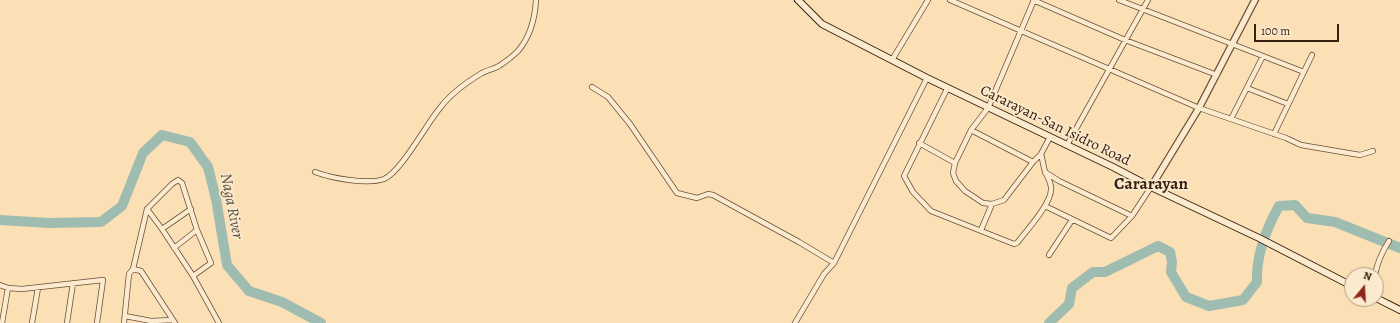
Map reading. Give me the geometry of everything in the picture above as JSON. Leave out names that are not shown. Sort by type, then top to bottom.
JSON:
[{"type":"main road","name":"Cararayan-San Isidro Road","points":[[798,0],[822,24],[947,89],[1067,145],[1269,243],[1344,282]]},
{"type":"main road","points":[[1384,302],[1400,310]]},
{"type":"street","points":[[315,172],[330,177],[372,182],[385,179],[417,142],[440,107],[461,87],[499,66],[518,50],[532,26],[536,0]]},
{"type":"street","points":[[892,60],[928,0]]},
{"type":"street","points":[[950,0],[1199,108],[1301,145],[1360,155],[1373,151]]},
{"type":"street","points":[[1050,137],[1041,154],[1033,162],[1004,200],[992,204],[983,203],[965,191],[956,181],[953,173],[955,163],[971,130],[988,108],[1034,0],[1125,40],[1217,75]]},
{"type":"street","points":[[1119,0],[1304,72]]},
{"type":"street","points":[[1067,145],[1148,0]]},
{"type":"street","points":[[1045,206],[1111,238],[1132,216],[1199,108],[1255,0]]},
{"type":"street","points":[[1274,134],[1312,55]]},
{"type":"street","points":[[1231,119],[1263,56]]},
{"type":"street","points":[[795,323],[824,274],[834,263],[926,78]]},
{"type":"street","points":[[592,88],[608,97],[630,124],[677,193],[697,198],[708,194],[713,195],[834,263]]},
{"type":"street","points":[[1247,88],[1288,104]]},
{"type":"street","points":[[947,89],[904,176],[913,192],[931,211],[1014,244],[1017,243],[1045,206],[1050,195],[1051,187],[1045,172],[1041,154]]},
{"type":"street","points":[[971,130],[1033,162]]},
{"type":"street","points":[[919,143],[955,163]]},
{"type":"street","points":[[1045,172],[1059,181],[1132,216]]},
{"type":"street","points":[[124,323],[129,274],[133,269],[147,209],[178,180],[182,183],[197,230],[211,263],[193,276]]},
{"type":"street","points":[[981,230],[992,204]]},
{"type":"street","points":[[147,209],[193,276],[220,323]]},
{"type":"street","points":[[162,229],[191,209]]},
{"type":"street","points":[[1049,255],[1072,220]]},
{"type":"street","points":[[174,248],[197,230]]},
{"type":"street","points":[[1376,267],[1383,250],[1389,241]]},
{"type":"street","points":[[133,269],[141,271],[174,322]]},
{"type":"street","points":[[0,285],[8,288],[38,288],[103,280],[97,323]]},
{"type":"street","points":[[66,323],[73,283]]},
{"type":"street","points":[[2,323],[8,288]]},
{"type":"street","points":[[32,323],[38,288]]},
{"type":"street","points":[[125,316],[151,321],[174,322]]},
{"type":"waterway","name":"Naga River","points":[[0,220],[49,223],[101,222],[122,206],[143,153],[162,135],[190,142],[208,167],[216,199],[227,265],[249,291],[282,302],[321,323]]},
{"type":"waterway","points":[[1049,323],[1069,304],[1072,288],[1093,272],[1105,272],[1158,246],[1170,252],[1172,262],[1171,272],[1186,297],[1209,306],[1243,300],[1257,282],[1260,252],[1266,233],[1279,206],[1295,205],[1307,218],[1335,222],[1400,248]]},
{"type":"district","name":"Cararayan","points":[[1151,185]]}]
